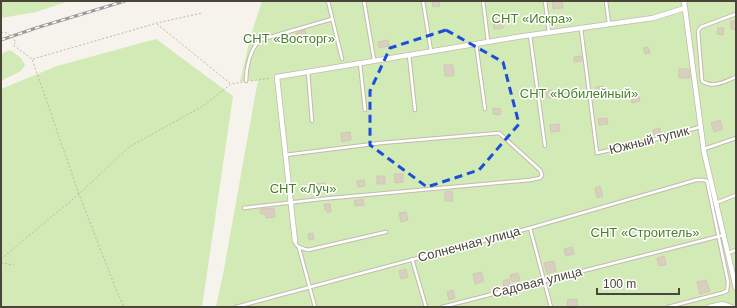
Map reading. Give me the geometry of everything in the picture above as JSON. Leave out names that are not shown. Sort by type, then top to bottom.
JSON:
[{"type":"street","points":[[684,1],[700,127],[736,288]]},
{"type":"street","points":[[294,241],[276,77],[409,54],[653,18],[685,8]]},
{"type":"street","points":[[709,307],[723,304],[731,307]]},
{"type":"lane","points":[[328,1],[342,59]]},
{"type":"lane","points":[[364,1],[374,60]]},
{"type":"lane","points":[[423,1],[431,51]]},
{"type":"lane","points":[[482,1],[488,42]]},
{"type":"lane","points":[[545,1],[549,33]]},
{"type":"lane","points":[[606,1],[609,25]]},
{"type":"lane","points":[[736,14],[701,27],[698,31],[702,81],[711,85],[736,77]]},
{"type":"lane","points":[[246,81],[246,75],[254,45],[260,40],[332,19]]},
{"type":"lane","name":"Южный тупик","points":[[581,28],[597,153],[646,142],[700,127]]},
{"type":"lane","points":[[530,36],[546,146]]},
{"type":"lane","points":[[476,44],[485,109]]},
{"type":"lane","points":[[409,54],[415,110]]},
{"type":"lane","points":[[360,62],[366,110]]},
{"type":"lane","points":[[308,71],[312,121]]},
{"type":"lane","points":[[244,208],[530,180],[540,178],[542,176],[540,170],[499,133],[381,143],[284,155]]},
{"type":"lane","points":[[704,149],[736,138]]},
{"type":"lane","name":"Солнечная улица","points":[[236,307],[530,228],[696,180],[707,181],[718,236]]},
{"type":"lane","points":[[716,203],[736,194]]},
{"type":"lane","points":[[530,228],[551,307]]},
{"type":"lane","points":[[294,241],[299,247],[308,250],[386,232]]},
{"type":"lane","name":"Садовая улица","points":[[442,307],[724,234]]},
{"type":"lane","points":[[668,307],[727,291],[728,282],[718,236]]},
{"type":"lane","points":[[299,247],[315,307]]},
{"type":"lane","points":[[728,254],[736,250]]},
{"type":"lane","points":[[412,259],[426,307]]},
{"type":"path","points":[[32,59],[157,23],[202,13]]},
{"type":"path","points":[[157,23],[231,84]]},
{"type":"path","points":[[1,32],[8,33],[16,42],[13,45],[32,59],[79,194],[124,307]]},
{"type":"path","points":[[1,259],[79,194],[129,147],[203,106],[231,84],[276,77]]},
{"type":"path","points":[[1,263],[14,265]]},
{"type":"highlighted area","points":[[446,30],[503,62],[519,124],[479,170],[427,187],[370,145],[370,91],[390,48]]},
{"type":"green space","points":[[1,1],[69,1],[36,12],[1,18]]},
{"type":"green space","points":[[262,1],[736,1],[736,307],[216,307],[258,80],[240,82],[250,38]]},
{"type":"green space","points":[[156,39],[233,96],[202,307],[1,307],[1,89],[57,66]]},
{"type":"green space","points":[[10,50],[21,58],[25,65],[21,71],[1,81],[1,54]]},
{"type":"building","points":[[432,1],[439,1],[440,6],[433,7]]},
{"type":"building","points":[[552,1],[562,1],[563,8],[553,9]]},
{"type":"building","points":[[502,20],[503,28],[494,29],[493,21]]},
{"type":"building","points":[[731,21],[736,21],[736,30],[731,29]]},
{"type":"building","points":[[718,28],[724,28],[723,35],[717,34]]},
{"type":"building","points":[[305,30],[307,37],[299,40],[296,33]]},
{"type":"building","points":[[388,40],[389,46],[379,48],[378,42]]},
{"type":"building","points":[[648,47],[650,53],[645,54],[643,48]]},
{"type":"building","points":[[582,56],[582,61],[574,62],[574,57]]},
{"type":"building","points":[[444,65],[453,65],[454,76],[445,76]]},
{"type":"building","points":[[679,69],[689,69],[690,78],[679,78]]},
{"type":"building","points":[[603,86],[604,92],[597,93],[596,87]]},
{"type":"building","points":[[546,90],[553,90],[554,98],[547,98]]},
{"type":"building","points":[[639,96],[640,101],[632,103],[631,98]]},
{"type":"building","points":[[493,108],[501,109],[500,115],[493,114]]},
{"type":"building","points":[[607,118],[608,124],[599,125],[598,119]]},
{"type":"building","points":[[720,120],[723,129],[714,132],[711,123]]},
{"type":"building","points":[[559,124],[560,131],[551,132],[550,125]]},
{"type":"building","points":[[660,128],[660,133],[654,135],[653,130]]},
{"type":"building","points":[[350,132],[351,140],[342,142],[341,133]]},
{"type":"building","points":[[394,174],[403,174],[403,182],[395,183]]},
{"type":"building","points":[[377,176],[385,176],[385,184],[377,184]]},
{"type":"building","points":[[364,180],[365,186],[358,187],[357,181]]},
{"type":"building","points":[[325,183],[326,190],[314,192],[314,184]]},
{"type":"building","points":[[600,186],[603,196],[597,198],[595,188]]},
{"type":"building","points":[[452,191],[453,201],[445,201],[445,192]]},
{"type":"building","points":[[363,199],[364,205],[355,206],[354,201]]},
{"type":"building","points":[[324,204],[330,204],[331,212],[327,212],[327,210],[325,210]]},
{"type":"building","points":[[274,208],[275,217],[266,218],[265,214],[261,214],[260,209]]},
{"type":"building","points":[[406,212],[408,220],[401,222],[399,213]]},
{"type":"building","points":[[313,233],[314,239],[309,240],[308,234]]},
{"type":"building","points":[[572,247],[574,254],[566,256],[564,249]]},
{"type":"building","points":[[664,256],[666,265],[659,266],[657,258]]},
{"type":"building","points":[[554,261],[556,271],[547,274],[544,263]]},
{"type":"building","points":[[406,269],[408,277],[401,279],[399,271]]},
{"type":"building","points":[[481,272],[484,281],[475,284],[473,274]]},
{"type":"building","points":[[518,273],[520,280],[512,282],[510,275]]},
{"type":"building","points":[[509,279],[511,287],[504,288],[503,281]]},
{"type":"building","points":[[706,280],[710,291],[700,294],[697,282]]},
{"type":"building","points":[[453,290],[455,298],[449,300],[447,292]]},
{"type":"building","points":[[577,299],[578,307],[568,307],[567,300]]},
{"type":"railway","points":[[1,40],[125,1]]},
{"type":"park label","name":"СНТ «Искра»","points":[[532,18]]},
{"type":"park label","name":"СНТ «Восторг»","points":[[289,38]]},
{"type":"park label","name":"СНТ «Юбилейный»","points":[[579,93]]},
{"type":"park label","name":"СНТ «Луч»","points":[[303,188]]},
{"type":"park label","name":"СНТ «Строитель»","points":[[645,232]]}]
